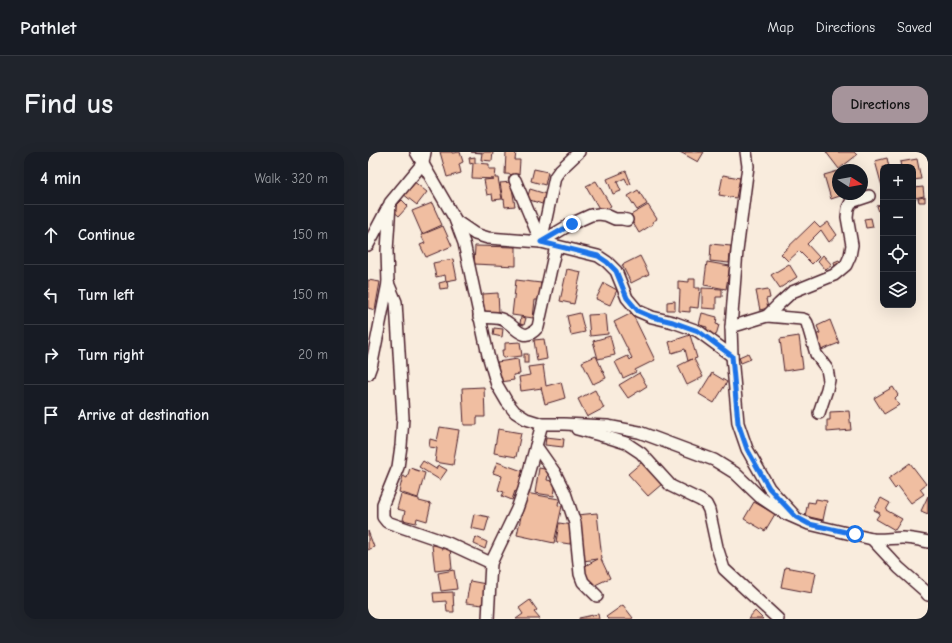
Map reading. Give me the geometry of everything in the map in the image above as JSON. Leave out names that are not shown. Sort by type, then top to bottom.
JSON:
[{"type":"street","points":[[541,242],[555,178],[560,170],[579,152]]},
{"type":"street","points":[[746,152],[748,166],[737,251],[731,327],[738,423],[747,449],[769,488],[796,517],[809,524]]},
{"type":"street","points":[[368,245],[390,203],[423,154],[456,221],[464,243],[479,317],[497,385],[515,412],[526,419],[542,424],[608,426],[640,432],[714,460],[735,473],[760,496],[784,514],[809,524],[872,539],[881,540],[901,538],[916,539],[928,542]]},
{"type":"street","points":[[515,180],[541,242]]},
{"type":"street","points":[[768,316],[792,292],[834,275],[846,265],[850,256],[852,245],[847,217],[848,208],[852,202],[869,196]]},
{"type":"street","points":[[368,374],[372,363],[388,282],[387,251],[390,203]]},
{"type":"street","points":[[541,242],[591,215],[599,214],[615,219],[627,220]]},
{"type":"street","points":[[456,221],[475,234],[488,238],[541,242],[598,256],[616,271],[627,298],[638,311],[652,317],[673,322],[698,331],[732,356]]},
{"type":"street","points":[[479,317],[503,319],[522,334],[534,332],[538,327],[556,246]]},
{"type":"street","points":[[388,282],[396,302],[403,418],[398,466],[383,504],[383,517],[387,522],[448,543],[491,563]]},
{"type":"street","points":[[731,327],[768,316],[805,320],[816,354],[827,369],[829,380],[818,413]]},
{"type":"street","points":[[488,619],[491,563],[517,509],[542,424]]},
{"type":"street","points":[[564,424],[585,432],[626,443],[641,453],[671,486],[706,504],[709,510],[717,547],[724,569],[778,619]]},
{"type":"street","points":[[536,446],[555,473],[564,493],[575,523],[580,574],[583,582],[597,596]]},
{"type":"street","points":[[872,539],[899,568],[928,595]]},
{"type":"building","points":[[440,152],[460,152],[463,162],[459,164],[461,173],[447,177]]},
{"type":"building","points":[[471,152],[493,152],[492,161],[481,160],[482,153]]},
{"type":"building","points":[[506,152],[516,152],[515,160],[520,160],[519,175],[505,174]]},
{"type":"building","points":[[680,152],[704,152],[698,162]]},
{"type":"building","points":[[826,152],[854,152],[857,155],[845,164],[835,164]]},
{"type":"building","points":[[475,157],[475,163],[489,164],[489,169],[496,169],[495,178],[498,178],[502,199],[493,200],[492,194],[487,195],[484,180],[494,179],[472,178],[473,163],[470,164],[469,158]]},
{"type":"building","points":[[887,158],[888,164],[880,164],[880,179],[875,161]]},
{"type":"building","points":[[917,159],[921,179],[916,180],[916,164],[900,164],[900,162]]},
{"type":"building","points":[[534,169],[548,172],[545,185],[531,181]]},
{"type":"building","points":[[626,171],[631,184],[628,185],[625,178],[617,182],[621,191],[613,194],[607,179]]},
{"type":"building","points":[[832,173],[831,199],[824,175]]},
{"type":"building","points":[[723,175],[740,178],[736,198],[719,195]]},
{"type":"building","points":[[413,181],[427,192],[417,205],[403,194]]},
{"type":"building","points":[[596,181],[611,206],[601,212],[586,186]]},
{"type":"building","points":[[511,182],[515,206],[505,207],[500,183]]},
{"type":"building","points":[[923,187],[924,196],[916,198],[916,188]]},
{"type":"building","points":[[530,189],[546,194],[542,204],[527,199]]},
{"type":"building","points":[[638,190],[647,204],[637,210],[628,196]]},
{"type":"building","points":[[925,197],[925,202],[919,202],[918,198]]},
{"type":"building","points":[[402,200],[408,206],[399,216],[392,210]]},
{"type":"building","points":[[432,203],[442,225],[422,234],[412,211]]},
{"type":"building","points":[[648,205],[657,219],[652,222],[653,224],[639,233],[629,216]]},
{"type":"building","points":[[880,205],[880,214],[877,206]]},
{"type":"building","points":[[871,218],[873,227],[866,228],[864,219]]},
{"type":"building","points":[[814,222],[820,228],[828,222],[837,235],[829,242],[821,230],[807,244],[819,257],[812,264],[799,251],[788,261],[781,254]]},
{"type":"building","points":[[443,226],[452,246],[426,257],[420,245],[425,243],[421,235]]},
{"type":"building","points":[[711,244],[731,246],[729,263],[710,261]]},
{"type":"building","points":[[475,246],[516,247],[516,266],[474,264]]},
{"type":"building","points":[[823,255],[832,265],[826,270],[818,261]]},
{"type":"building","points":[[640,256],[649,274],[631,283],[622,265]]},
{"type":"building","points":[[453,259],[457,279],[446,281],[445,275],[436,277],[433,263]]},
{"type":"building","points":[[839,260],[841,266],[835,268],[834,262]]},
{"type":"building","points":[[707,262],[730,266],[726,289],[704,285]]},
{"type":"building","points":[[789,264],[797,277],[780,288],[771,275]]},
{"type":"building","points":[[567,269],[581,272],[574,304],[560,301]]},
{"type":"building","points":[[689,279],[695,279],[695,288],[700,288],[698,308],[690,307],[690,312],[679,311],[680,290],[678,289],[678,281],[689,282]]},
{"type":"building","points":[[368,280],[380,282],[375,310],[368,308]]},
{"type":"building","points":[[516,280],[541,283],[539,300],[535,300],[533,318],[512,315]]},
{"type":"building","points":[[447,281],[448,288],[440,289],[439,283]]},
{"type":"building","points":[[604,283],[617,290],[610,305],[596,299]]},
{"type":"building","points":[[702,288],[722,289],[722,297],[716,297],[716,309],[702,308]]},
{"type":"building","points":[[768,289],[770,298],[766,299],[768,308],[760,310],[756,291]]},
{"type":"building","points":[[498,293],[499,312],[484,313],[483,294]]},
{"type":"building","points":[[675,301],[675,310],[667,310],[667,302]]},
{"type":"building","points":[[580,313],[585,332],[571,335],[567,316]]},
{"type":"building","points":[[632,313],[655,360],[623,378],[615,362],[628,356],[630,360],[632,358],[614,322]]},
{"type":"building","points":[[702,313],[717,317],[716,324],[719,325],[716,335],[706,333],[707,327],[699,325]]},
{"type":"building","points":[[606,314],[608,334],[590,336],[588,315]]},
{"type":"building","points":[[521,317],[526,318],[524,325],[520,324]]},
{"type":"building","points":[[830,320],[839,343],[819,351],[813,336],[820,333],[817,326]]},
{"type":"building","points":[[494,328],[503,329],[502,337],[493,335]]},
{"type":"building","points":[[690,335],[697,358],[694,359],[703,377],[687,385],[678,366],[688,361],[685,349],[672,353],[669,342]]},
{"type":"building","points":[[610,336],[615,355],[598,359],[593,341]]},
{"type":"building","points":[[799,336],[803,368],[784,371],[780,339]]},
{"type":"building","points":[[544,339],[547,359],[537,361],[534,340]]},
{"type":"building","points":[[520,342],[522,356],[503,358],[502,350],[505,350],[505,343]]},
{"type":"building","points":[[748,353],[751,359],[741,363],[739,357]]},
{"type":"building","points":[[524,354],[528,354],[528,363],[524,363]]},
{"type":"building","points":[[596,356],[606,378],[593,384],[582,362]]},
{"type":"building","points":[[518,359],[520,374],[513,375],[514,380],[500,382],[497,362]]},
{"type":"building","points":[[543,365],[546,386],[561,382],[565,398],[545,404],[541,388],[521,391],[519,377],[530,375],[528,367]]},
{"type":"building","points":[[639,373],[647,386],[628,398],[619,385]]},
{"type":"building","points":[[712,373],[727,382],[714,403],[699,394]]},
{"type":"building","points":[[484,387],[485,417],[477,417],[477,425],[464,425],[462,388]]},
{"type":"building","points":[[893,387],[898,395],[895,398],[899,405],[884,414],[874,398]]},
{"type":"building","points":[[595,390],[604,408],[587,417],[578,399]]},
{"type":"building","points":[[849,411],[851,430],[827,432],[827,420],[830,420],[830,412]]},
{"type":"building","points":[[440,427],[459,430],[453,465],[435,462],[437,448],[429,447],[430,439],[437,441]]},
{"type":"building","points":[[498,429],[521,433],[516,457],[494,453]]},
{"type":"building","points":[[546,437],[564,439],[563,447],[545,445]]},
{"type":"building","points":[[423,461],[436,469],[438,465],[447,470],[440,480],[419,467]]},
{"type":"building","points":[[497,462],[525,472],[518,493],[515,491],[512,500],[502,496],[504,492],[498,490],[502,476],[493,473]]},
{"type":"building","points":[[642,462],[662,484],[648,496],[628,474]]},
{"type":"building","points":[[910,463],[926,484],[920,489],[924,494],[911,503],[898,486],[895,489],[888,479]]},
{"type":"building","points":[[410,468],[425,473],[418,498],[399,492],[403,476],[407,478]]},
{"type":"building","points":[[539,468],[549,470],[547,480],[556,482],[554,496],[535,493]]},
{"type":"building","points":[[526,493],[559,499],[558,505],[562,506],[554,543],[517,535]]},
{"type":"building","points":[[401,494],[431,504],[427,521],[417,518],[416,523],[403,520],[405,511],[397,509]]},
{"type":"building","points":[[928,496],[928,514],[921,511]]},
{"type":"building","points":[[881,498],[890,503],[886,510],[902,519],[895,530],[876,519],[880,513],[874,510]]},
{"type":"building","points":[[816,499],[827,501],[823,520],[805,516],[808,502],[815,503]]},
{"type":"building","points":[[754,502],[775,514],[765,531],[744,519]]},
{"type":"building","points":[[597,513],[601,559],[610,578],[591,587],[581,568],[598,559],[583,561],[577,515]]},
{"type":"building","points":[[474,514],[489,517],[485,531],[471,528]]},
{"type":"building","points":[[559,523],[573,525],[570,544],[556,542]]},
{"type":"building","points":[[368,531],[374,547],[368,550]]},
{"type":"building","points":[[476,537],[487,542],[485,549],[474,544]]},
{"type":"building","points":[[432,545],[441,545],[442,549],[450,548],[452,569],[435,571]]},
{"type":"building","points":[[785,567],[816,573],[812,593],[781,587]]},
{"type":"building","points":[[454,570],[457,589],[441,591],[438,573]]},
{"type":"building","points":[[470,581],[486,584],[483,605],[466,603]]},
{"type":"building","points":[[453,592],[454,612],[447,612],[446,601],[434,602],[433,593]]},
{"type":"building","points":[[530,600],[537,610],[534,612],[540,619],[516,619],[523,614],[519,608]]},
{"type":"building","points":[[623,605],[633,618],[608,619],[606,617]]},
{"type":"building","points":[[755,611],[763,619],[748,619]]},
{"type":"building","points":[[598,614],[599,619],[579,619],[579,618]]},
{"type":"route","points":[[572,224],[541,242],[598,256],[616,271],[627,298],[638,311],[652,317],[673,322],[698,331],[732,356],[738,423],[747,449],[769,488],[796,517],[809,524],[855,534]]}]
